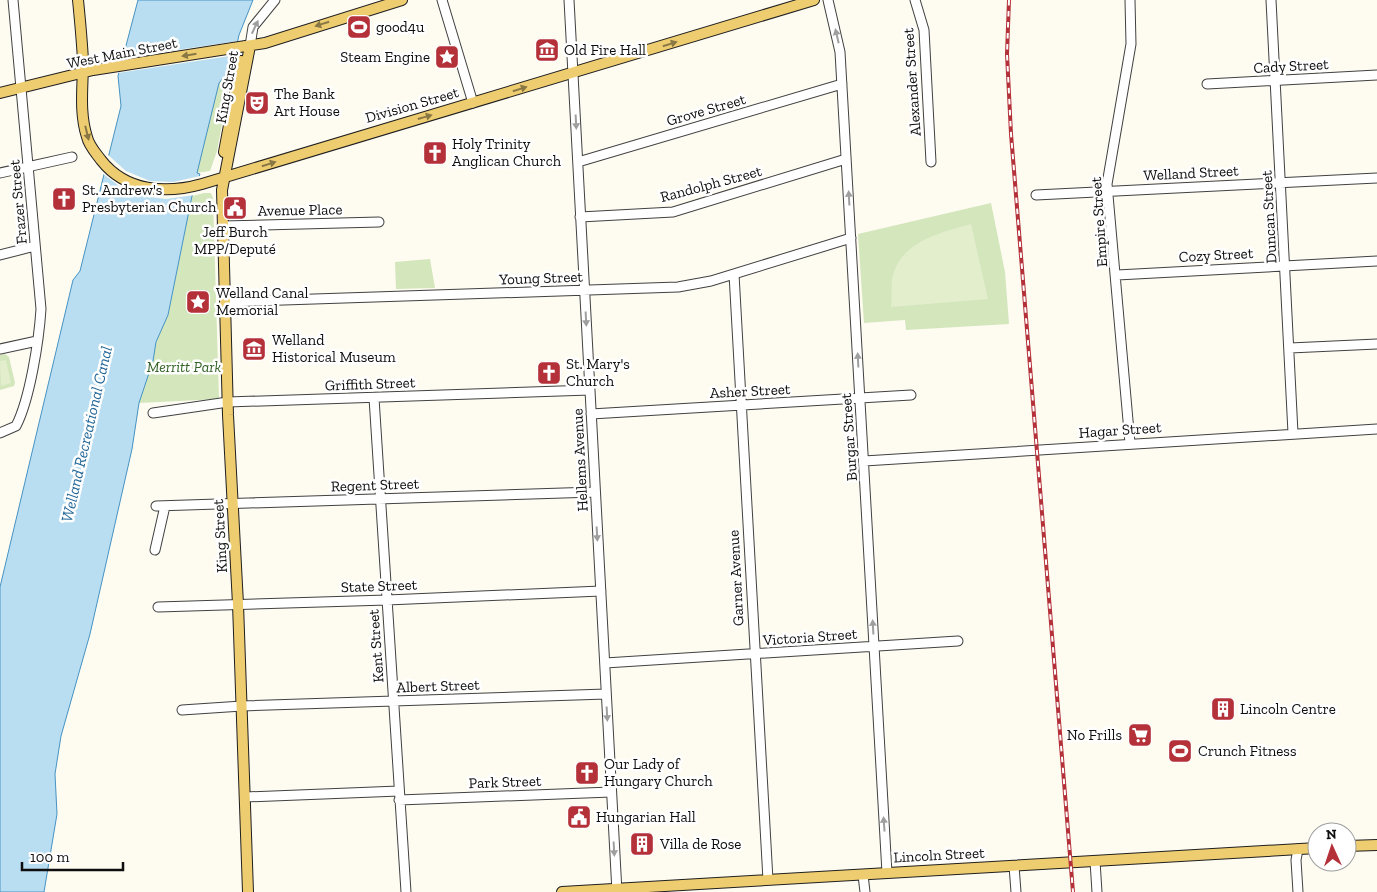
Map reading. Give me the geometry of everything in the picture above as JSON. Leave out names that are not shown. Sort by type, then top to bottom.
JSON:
[{"type":"main road","name":"Division Street","points":[[78,0],[81,85],[86,135],[95,152],[114,173],[138,186],[170,191],[223,178],[814,0]]},
{"type":"main road","name":"West Main Street","points":[[0,93],[120,66],[265,43],[402,0]]},
{"type":"main road","name":"King Street","points":[[248,892],[246,797],[222,226],[223,178],[229,160],[250,46]]},
{"type":"main road","points":[[1357,846],[1377,845]]},
{"type":"main road","name":"Lincoln Street","points":[[562,892],[617,891],[768,880],[1307,849]]},
{"type":"street","name":"Frazer Street","points":[[0,433],[12,429],[20,419],[37,341],[41,309],[13,0]]},
{"type":"street","points":[[250,46],[253,27],[275,0]]},
{"type":"street","points":[[442,0],[473,103]]},
{"type":"street","name":"Hellems Avenue","points":[[569,0],[617,891]]},
{"type":"street","name":"Burgar Street","points":[[828,0],[839,43],[842,84],[887,873]]},
{"type":"street","name":"Alexander Street","points":[[915,0],[924,30],[931,162]]},
{"type":"street","name":"Empire Street","points":[[1130,0],[1130,44],[1107,184],[1117,275],[1130,443]]},
{"type":"street","name":"Duncan Street","points":[[1271,0],[1286,265],[1293,432]]},
{"type":"street","name":"Cady Street","points":[[1206,84],[1377,75]]},
{"type":"street","name":"Grove Street","points":[[578,162],[842,84]]},
{"type":"street","points":[[0,173],[72,157]]},
{"type":"street","name":"Randolph Street","points":[[580,217],[674,212],[846,159]]},
{"type":"street","name":"Welland Street","points":[[1036,195],[1377,178]]},
{"type":"street","name":"Avenue Place","points":[[222,226],[379,222]]},
{"type":"street","name":"Young Street","points":[[225,302],[678,287],[700,284],[851,238]]},
{"type":"street","points":[[0,255],[35,246]]},
{"type":"street","name":"Cozy Street","points":[[1117,275],[1377,261]]},
{"type":"street","name":"Garner Avenue","points":[[734,274],[768,880]]},
{"type":"street","points":[[0,349],[37,341]]},
{"type":"street","points":[[1290,348],[1377,344]]},
{"type":"street","name":"Griffith Street","points":[[153,414],[228,402],[590,390]]},
{"type":"street","name":"Asher Street","points":[[591,414],[911,395]]},
{"type":"street","name":"Kent Street","points":[[374,398],[406,892]]},
{"type":"street","name":"Hagar Street","points":[[864,461],[1293,432],[1377,429]]},
{"type":"street","name":"Regent Street","points":[[155,550],[160,506],[233,502],[595,492]]},
{"type":"street","name":"State Street","points":[[158,607],[600,591]]},
{"type":"street","name":"Victoria Street","points":[[604,663],[958,641]]},
{"type":"street","name":"Albert Street","points":[[182,710],[242,706],[606,694]]},
{"type":"street","name":"Park Street","points":[[246,797],[611,792]]},
{"type":"street","points":[[1298,849],[1296,860],[1298,892]]},
{"type":"street","points":[[1095,861],[1097,892]]},
{"type":"street","points":[[1014,866],[1016,892]]},
{"type":"street","points":[[864,875],[865,892]]},
{"type":"green space","points":[[228,74],[231,76],[217,151],[210,171],[196,173],[219,83]]},
{"type":"green space","name":"Merritt Park","points":[[211,193],[213,198],[219,399],[139,403],[153,361],[156,342],[168,315],[192,196]]},
{"type":"green space","points":[[991,203],[1005,272],[1009,324],[906,330],[905,320],[864,323],[858,234]]},
{"type":"green space","points":[[971,224],[988,299],[891,307],[892,279],[896,266],[903,256],[912,247],[934,235]]},
{"type":"green space","points":[[430,259],[435,288],[396,289],[395,262]]},
{"type":"green space","points":[[5,354],[9,357],[15,383],[14,386],[0,390],[0,355]]},
{"type":"green space","points":[[6,360],[11,383],[1,386],[0,361]]},
{"type":"water","name":"Welland Recreational Canal","points":[[138,0],[253,0],[239,35],[232,67],[219,83],[197,173],[200,174],[192,196],[168,315],[156,342],[153,361],[139,403],[132,449],[90,634],[61,736],[55,774],[57,814],[44,892],[0,892],[0,587],[73,280],[80,271],[121,106],[118,76]]},
{"type":"pier","points":[[238,41],[234,58],[230,56],[118,73],[122,58]]},
{"type":"pier","points":[[107,154],[126,171],[150,181],[173,182],[200,176],[201,179],[195,195],[166,199],[142,196],[119,186],[102,173]]},
{"type":"railway","points":[[1009,0],[1007,54],[1011,134],[1073,892]]},
{"type":"place","name":"good4u","points":[[359,27]]},
{"type":"place","name":"Old Fire Hall","points":[[547,50]]},
{"type":"place","name":"Steam Engine","points":[[447,57]]},
{"type":"place","name":"The Bank Art House","points":[[257,103]]},
{"type":"place","name":"Holy Trinity Anglican Church","points":[[435,153]]},
{"type":"place","name":"St. Andrew's Presbyterian Church","points":[[64,199]]},
{"type":"place","name":"Jeff Burch MPP/Deputé","points":[[235,208]]},
{"type":"place","name":"Welland Canal Memorial","points":[[198,302]]},
{"type":"place","name":"Welland Historical Museum","points":[[254,349]]},
{"type":"place","name":"St. Mary's Church","points":[[549,373]]},
{"type":"place","name":"Lincoln Centre","points":[[1223,709]]},
{"type":"place","name":"No Frills","points":[[1140,735]]},
{"type":"place","name":"Crunch Fitness","points":[[1180,751]]},
{"type":"place","name":"Our Lady of Hungary Church","points":[[587,773]]},
{"type":"place","name":"Hungarian Hall","points":[[579,817]]},
{"type":"place","name":"Villa de Rose","points":[[642,844]]}]
